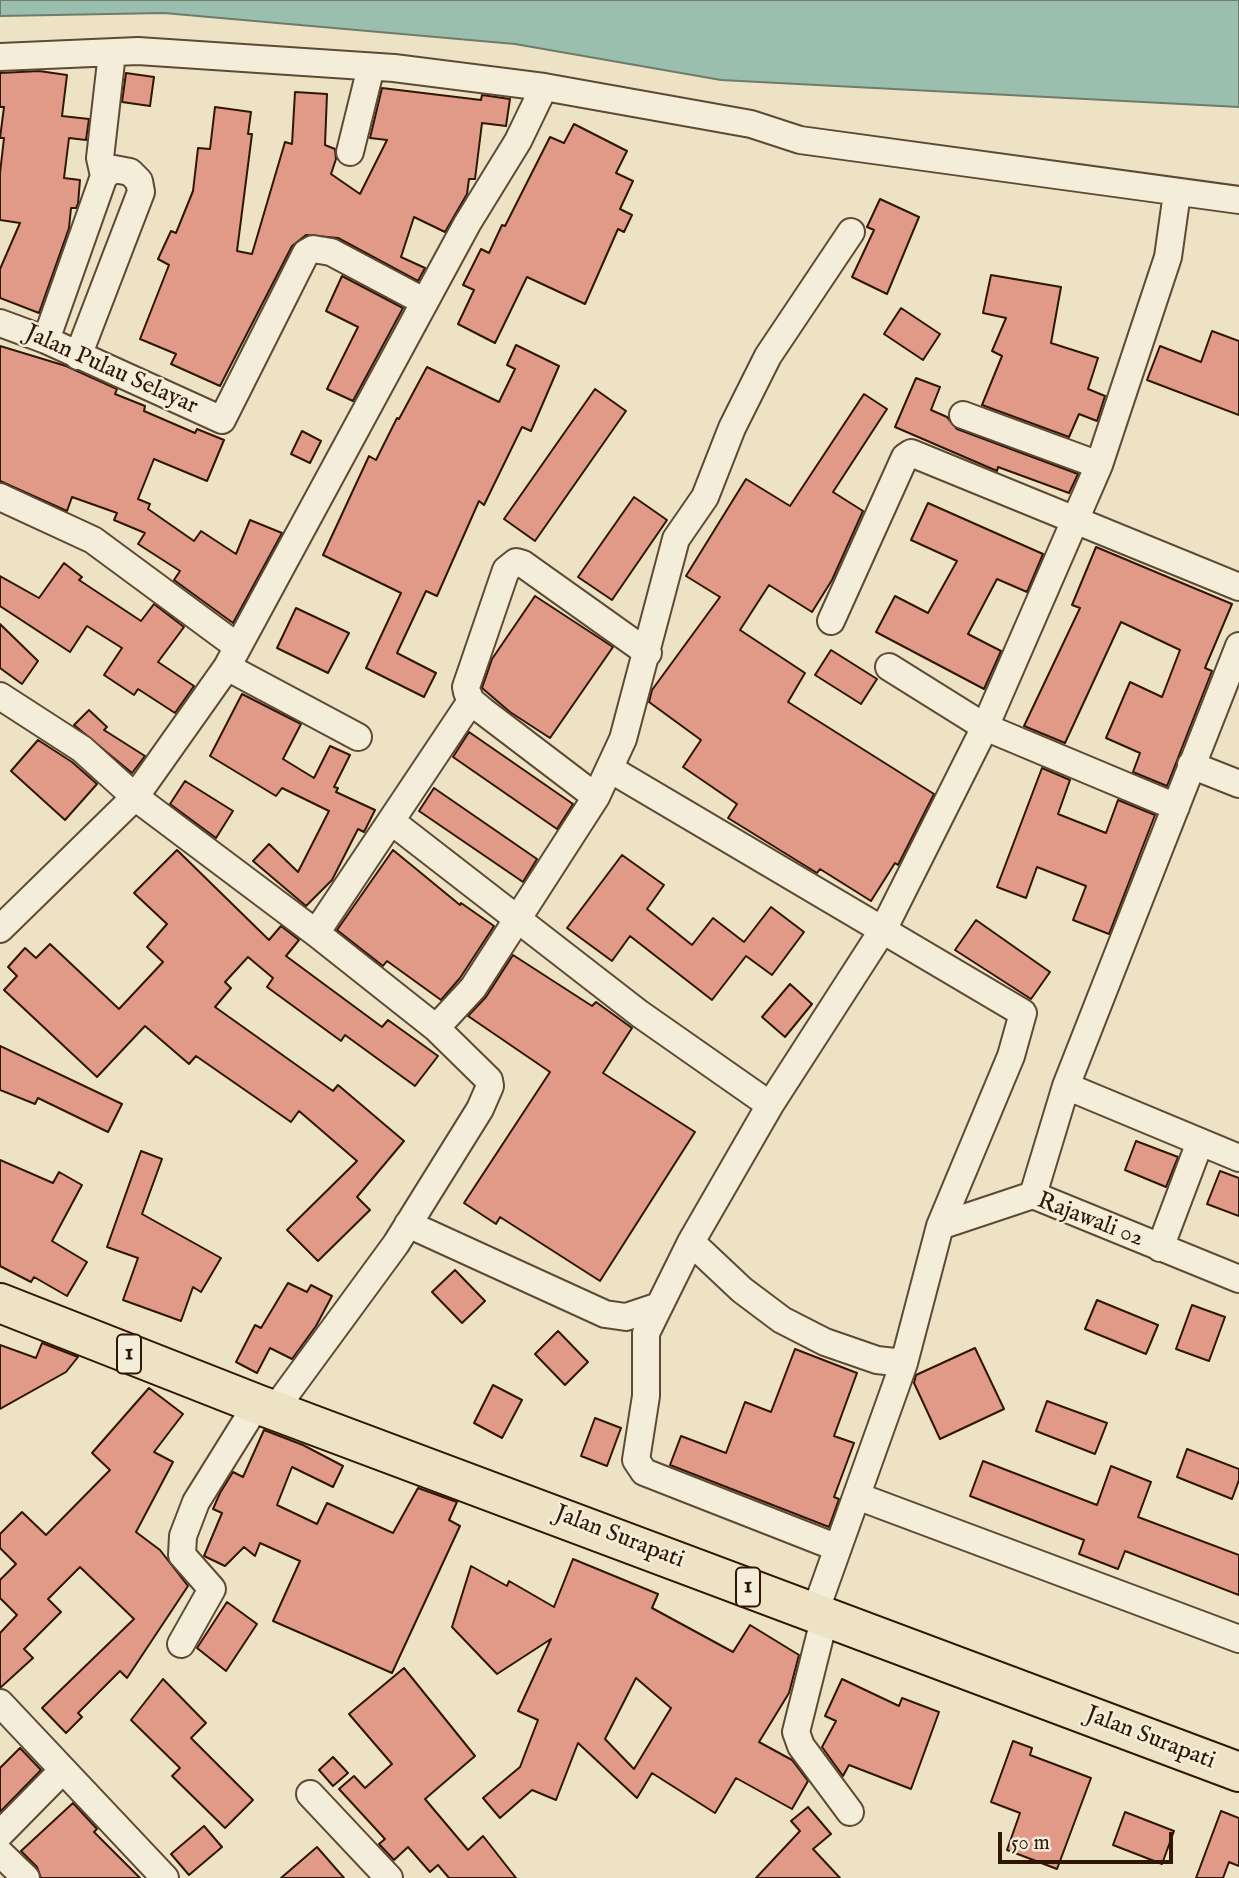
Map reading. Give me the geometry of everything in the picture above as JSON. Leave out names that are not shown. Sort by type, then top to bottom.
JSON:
[{"type":"highway","name":"Jalan Surapati","points":[[0,1303],[266,1407],[1239,1772]]},
{"type":"street","points":[[0,57],[138,51],[371,67],[544,87],[751,124],[800,140],[1239,200]]},
{"type":"street","points":[[46,340],[104,176],[100,158],[112,52]]},
{"type":"street","points":[[350,152],[371,67]]},
{"type":"street","points":[[0,929],[135,797],[232,657],[425,302],[518,141],[544,87]]},
{"type":"street","points":[[78,356],[141,192],[139,181],[130,172],[114,169],[104,176]]},
{"type":"street","points":[[838,1548],[644,1472],[636,1460],[646,1396],[646,1333],[656,1307],[691,1242],[770,1105],[884,928],[985,727],[1099,465],[1161,280],[1177,193]]},
{"type":"street","points":[[436,1028],[473,988],[596,797],[623,739],[648,653],[676,539],[705,497],[732,428],[768,356],[851,232]]},
{"type":"street","name":"Jalan Pulau Selayar","points":[[0,323],[46,340],[222,420],[306,253],[313,249],[331,252],[425,302]]},
{"type":"street","points":[[963,415],[1099,465]]},
{"type":"street","points":[[831,621],[905,457],[911,453],[1239,587]]},
{"type":"street","points":[[0,497],[93,540],[232,657],[358,737]]},
{"type":"street","points":[[596,797],[471,701],[466,687],[506,570],[516,562],[648,653]]},
{"type":"street","points":[[1032,1195],[1066,1086],[1239,646]]},
{"type":"street","points":[[889,667],[985,727],[1176,807]]},
{"type":"street","points":[[0,696],[82,749],[135,797],[316,933],[436,1028],[485,1074],[490,1086],[480,1109],[408,1224],[196,1502],[185,1529],[181,1551],[212,1589],[181,1644]]},
{"type":"street","points":[[316,933],[471,701]]},
{"type":"street","points":[[1191,765],[1239,785]]},
{"type":"street","points":[[610,769],[884,928],[1024,1013],[1011,1056],[940,1226],[904,1363],[838,1548],[820,1614],[796,1732],[801,1746],[850,1812]]},
{"type":"street","points":[[391,821],[640,1014],[770,1105]]},
{"type":"street","points":[[1066,1086],[1239,1157]]},
{"type":"street","points":[[1160,1248],[1199,1142]]},
{"type":"street","name":"Rajawali 02","points":[[940,1226],[1032,1195],[1239,1279]]},
{"type":"street","points":[[408,1224],[605,1314],[626,1317],[656,1307]]},
{"type":"street","points":[[691,1242],[742,1290],[782,1320],[825,1342],[877,1360],[904,1363]]},
{"type":"street","points":[[857,1496],[1239,1639]]},
{"type":"street","points":[[0,1703],[37,1739],[62,1771],[165,1878]]},
{"type":"street","points":[[0,1834],[62,1771]]},
{"type":"street","points":[[310,1794],[389,1878]]},
{"type":"street","points":[[0,1853],[26,1878]]},
{"type":"shaded area","points":[[0,0],[1239,0],[1239,107],[721,80],[515,44],[164,13],[0,16]]},
{"type":"building","points":[[39,71],[67,75],[62,116],[89,119],[86,140],[69,138],[64,178],[80,180],[78,204],[76,208],[71,208],[69,228],[39,313],[0,298],[0,269],[20,223],[0,220],[0,173],[4,138],[0,138],[4,107],[0,107],[0,73]]},
{"type":"building","points":[[126,73],[154,77],[150,106],[122,102]]},
{"type":"building","points":[[382,88],[481,100],[482,95],[510,99],[506,126],[482,123],[475,179],[469,179],[467,194],[445,232],[414,217],[401,257],[425,268],[418,281],[338,238],[306,235],[292,246],[220,386],[171,364],[176,354],[140,339],[169,265],[158,259],[171,231],[176,233],[193,191],[198,148],[210,149],[215,107],[251,112],[248,134],[252,134],[237,251],[252,254],[285,142],[292,144],[295,92],[327,94],[325,145],[335,149],[336,159],[331,174],[360,194],[387,140],[370,138]]},
{"type":"building","points":[[574,124],[627,151],[616,173],[633,181],[620,209],[632,215],[624,232],[618,229],[585,304],[527,277],[495,343],[458,324],[474,290],[463,285],[481,249],[489,253],[502,225],[505,226],[550,137],[564,143]]},
{"type":"building","points":[[880,199],[919,217],[887,294],[852,277],[874,230],[867,227]]},
{"type":"building","points":[[991,275],[1061,287],[1051,343],[1098,358],[1088,389],[1105,396],[1097,421],[1079,414],[1069,437],[982,405],[1002,356],[992,351],[1006,318],[983,313]]},
{"type":"building","points":[[342,276],[403,308],[353,401],[327,389],[358,327],[326,311]]},
{"type":"building","points":[[901,308],[940,334],[923,360],[884,334]]},
{"type":"building","points":[[1212,331],[1239,341],[1239,415],[1147,380],[1160,346],[1201,362]]},
{"type":"building","points":[[516,345],[559,366],[531,431],[522,427],[484,505],[479,501],[437,596],[426,591],[397,653],[436,673],[424,697],[366,668],[401,593],[323,555],[369,456],[376,460],[427,367],[499,402],[515,369],[507,365]]},
{"type":"building","points":[[0,346],[66,366],[117,389],[115,394],[145,406],[144,411],[195,433],[197,429],[224,440],[207,481],[154,459],[138,499],[150,504],[148,509],[194,541],[201,531],[236,554],[250,520],[282,533],[233,623],[174,580],[180,571],[138,544],[145,533],[114,520],[117,513],[72,497],[67,511],[0,481]]},
{"type":"building","points":[[916,378],[940,387],[931,410],[947,417],[957,429],[1078,474],[1069,493],[998,467],[997,471],[895,427]]},
{"type":"building","points":[[595,389],[626,411],[535,541],[504,519]]},
{"type":"building","points":[[864,394],[887,409],[833,492],[863,511],[832,580],[812,612],[769,585],[740,630],[805,673],[788,702],[934,794],[898,865],[895,863],[871,901],[820,869],[817,873],[728,818],[737,804],[683,767],[701,740],[649,702],[652,690],[720,597],[686,576],[746,479],[790,506]]},
{"type":"building","points":[[302,431],[321,441],[310,463],[291,454]]},
{"type":"building","points":[[634,497],[667,520],[612,600],[578,577]]},
{"type":"building","points":[[928,503],[1043,554],[1027,592],[997,579],[968,634],[1001,651],[984,689],[876,632],[895,596],[928,613],[957,561],[911,540]]},
{"type":"building","points":[[1096,547],[1232,604],[1205,668],[1212,671],[1167,786],[1133,772],[1140,753],[1106,738],[1130,682],[1162,697],[1180,650],[1121,622],[1065,743],[1024,726],[1080,608],[1072,605]]},
{"type":"building","points":[[64,563],[82,577],[79,580],[141,621],[154,604],[184,627],[158,662],[194,686],[175,713],[138,689],[134,695],[104,675],[122,648],[87,626],[70,652],[0,606],[0,576],[39,598]]},
{"type":"building","points":[[535,596],[613,647],[550,738],[510,712],[482,688],[492,659]]},
{"type":"building","points":[[296,608],[349,633],[328,673],[277,648]]},
{"type":"building","points":[[0,624],[38,661],[22,684],[0,668]]},
{"type":"building","points":[[831,650],[877,679],[861,704],[815,675]]},
{"type":"building","points":[[242,694],[301,724],[283,759],[314,778],[330,746],[350,755],[334,787],[338,788],[336,792],[375,810],[364,832],[358,829],[332,880],[306,906],[253,861],[269,844],[298,872],[329,811],[282,788],[276,796],[210,756]]},
{"type":"building","points":[[89,710],[107,727],[104,730],[145,756],[132,773],[74,725]]},
{"type":"building","points":[[469,732],[573,804],[557,829],[453,757]]},
{"type":"building","points":[[38,740],[72,762],[97,784],[65,820],[11,771]]},
{"type":"building","points":[[1042,768],[1070,780],[1058,814],[1106,833],[1118,800],[1155,815],[1109,934],[1073,920],[1086,886],[1037,867],[1026,898],[997,887]]},
{"type":"building","points":[[185,781],[233,811],[216,838],[170,804]]},
{"type":"building","points":[[434,788],[537,859],[523,882],[419,811]]},
{"type":"building","points":[[177,850],[269,940],[281,926],[299,940],[286,956],[382,1027],[388,1020],[438,1056],[415,1086],[345,1035],[341,1041],[267,987],[273,978],[248,957],[225,982],[231,988],[215,1007],[333,1091],[338,1085],[404,1141],[357,1197],[370,1210],[318,1261],[287,1230],[357,1161],[299,1111],[291,1122],[196,1056],[189,1064],[145,1026],[97,1077],[4,990],[17,976],[8,967],[25,948],[36,958],[50,944],[119,1009],[163,962],[147,947],[167,924],[134,893]]},
{"type":"building","points":[[393,850],[460,905],[461,903],[494,926],[460,978],[441,1000],[387,961],[383,966],[337,930]]},
{"type":"building","points":[[622,855],[664,885],[647,909],[692,945],[713,918],[744,942],[771,907],[804,932],[772,975],[746,956],[712,1000],[630,936],[612,961],[567,928]]},
{"type":"building","points":[[976,920],[1050,972],[1031,999],[955,950]]},
{"type":"building","points":[[513,955],[592,1006],[596,1002],[632,1028],[603,1073],[695,1132],[600,1281],[500,1217],[496,1224],[464,1203],[550,1072],[468,1016],[486,997]]},
{"type":"building","points":[[790,984],[812,1004],[785,1037],[762,1017]]},
{"type":"building","points":[[0,1046],[122,1104],[108,1132],[38,1098],[35,1104],[0,1090]]},
{"type":"building","points":[[1136,1141],[1178,1157],[1166,1187],[1125,1170]]},
{"type":"building","points":[[141,1151],[162,1159],[142,1214],[221,1258],[201,1292],[193,1287],[181,1321],[123,1300],[138,1258],[107,1247]]},
{"type":"building","points":[[0,1160],[53,1183],[59,1172],[82,1185],[52,1241],[87,1262],[67,1296],[34,1277],[31,1282],[0,1266]]},
{"type":"building","points":[[1220,1171],[1239,1178],[1239,1216],[1207,1204]]},
{"type":"building","points":[[455,1270],[485,1301],[462,1323],[432,1292]]},
{"type":"building","points":[[288,1283],[307,1292],[311,1285],[332,1296],[316,1326],[292,1359],[270,1348],[257,1373],[236,1362],[255,1325],[261,1328]]},
{"type":"building","points":[[1097,1300],[1158,1325],[1146,1354],[1085,1329]]},
{"type":"building","points":[[1192,1305],[1225,1317],[1209,1361],[1176,1349]]},
{"type":"building","points":[[558,1331],[588,1362],[565,1385],[535,1354]]},
{"type":"building","points":[[42,1343],[78,1357],[66,1372],[0,1409],[0,1345],[36,1358]]},
{"type":"building","points":[[975,1348],[1004,1409],[940,1439],[914,1383],[916,1375]]},
{"type":"building","points":[[795,1349],[857,1373],[834,1436],[854,1443],[834,1497],[839,1499],[829,1527],[670,1465],[681,1436],[726,1453],[745,1402],[771,1412]]},
{"type":"building","points":[[493,1385],[522,1400],[502,1438],[474,1423]]},
{"type":"building","points":[[149,1388],[183,1414],[154,1452],[173,1462],[136,1532],[160,1550],[188,1586],[127,1678],[120,1671],[78,1713],[82,1717],[66,1733],[42,1708],[134,1619],[80,1567],[48,1599],[61,1612],[24,1649],[33,1658],[0,1688],[0,1633],[17,1615],[0,1598],[0,1580],[16,1564],[0,1548],[0,1534],[22,1512],[46,1535],[110,1470],[92,1453]]},
{"type":"building","points":[[1047,1401],[1107,1423],[1095,1454],[1036,1431]]},
{"type":"building","points":[[595,1418],[621,1428],[607,1466],[581,1456]]},
{"type":"building","points":[[264,1430],[303,1445],[343,1466],[333,1487],[292,1467],[277,1505],[317,1524],[327,1503],[393,1533],[418,1488],[457,1502],[449,1520],[460,1526],[392,1673],[273,1621],[300,1561],[260,1543],[255,1556],[244,1547],[225,1566],[204,1556],[222,1513],[213,1509],[220,1493],[233,1472],[243,1477]]},
{"type":"building","points":[[1187,1449],[1239,1469],[1239,1480],[1232,1499],[1177,1477]]},
{"type":"building","points":[[983,1461],[1097,1505],[1111,1466],[1151,1482],[1138,1517],[1239,1555],[1239,1595],[1125,1551],[1118,1569],[1079,1554],[1084,1540],[970,1496]]},
{"type":"building","points":[[573,1559],[658,1594],[652,1608],[733,1652],[750,1625],[799,1655],[789,1693],[759,1742],[792,1760],[808,1781],[792,1809],[736,1778],[715,1813],[652,1773],[637,1798],[578,1743],[556,1800],[532,1790],[500,1818],[483,1798],[520,1767],[538,1720],[518,1711],[551,1639],[497,1674],[452,1627],[471,1566],[507,1586],[509,1581],[554,1607]],"holes":[[[636,1678],[671,1708],[634,1769],[605,1739]]]},
{"type":"building","points":[[227,1602],[257,1624],[226,1671],[197,1648]]},
{"type":"building","points":[[404,1668],[475,1756],[425,1799],[468,1850],[483,1836],[516,1878],[449,1878],[438,1865],[430,1872],[408,1847],[394,1860],[379,1844],[385,1839],[339,1789],[354,1776],[365,1788],[392,1764],[349,1714]]},
{"type":"building","points":[[163,1679],[206,1723],[191,1738],[253,1800],[225,1828],[172,1776],[180,1768],[131,1720]]},
{"type":"building","points":[[842,1679],[899,1706],[902,1698],[939,1712],[911,1789],[849,1765],[843,1776],[822,1747],[836,1721],[825,1716]]},
{"type":"building","points":[[1013,1741],[1032,1748],[1030,1755],[1091,1778],[1057,1869],[1007,1850],[1020,1813],[991,1802]]},
{"type":"building","points":[[20,1748],[41,1770],[0,1812],[0,1768]]},
{"type":"building","points":[[333,1757],[348,1773],[333,1786],[319,1770]]},
{"type":"building","points":[[73,1803],[97,1829],[94,1832],[140,1878],[41,1878],[37,1867],[21,1851]]},
{"type":"building","points":[[808,1807],[831,1834],[813,1849],[840,1878],[756,1878],[800,1831],[791,1821]]},
{"type":"building","points":[[1221,1811],[1239,1818],[1239,1866],[1229,1862],[1223,1878],[1196,1878]]},
{"type":"building","points":[[1125,1812],[1174,1831],[1162,1864],[1113,1845]]},
{"type":"building","points":[[204,1826],[222,1847],[189,1875],[171,1854]]},
{"type":"building","points":[[317,1847],[344,1878],[281,1878]]}]
